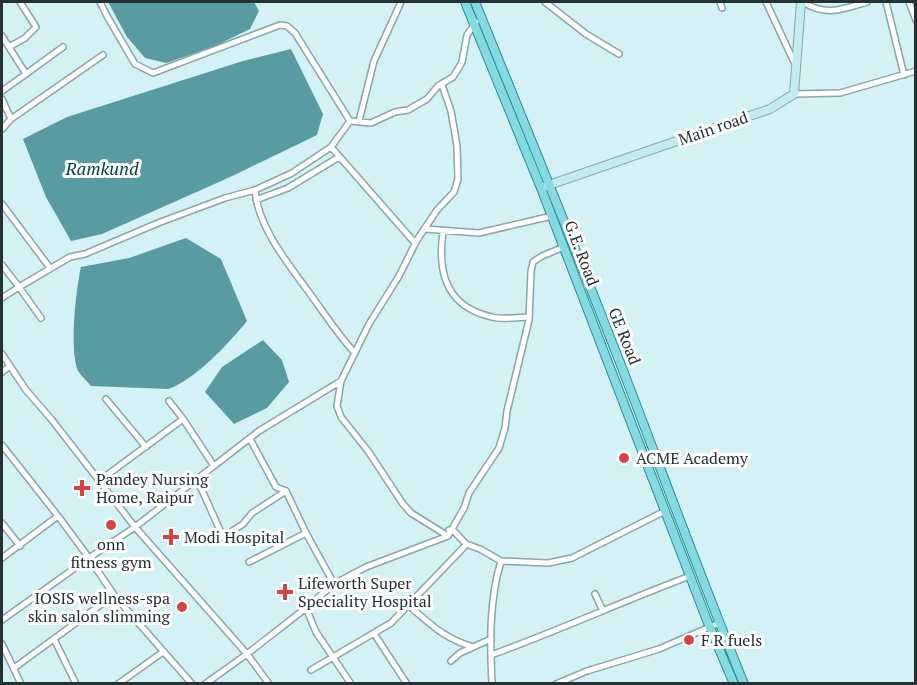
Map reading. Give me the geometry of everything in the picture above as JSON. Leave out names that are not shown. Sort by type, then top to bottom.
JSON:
[{"type":"main road","points":[[465,2],[478,20]]},
{"type":"main road","name":"GE Road","points":[[474,2],[478,20],[545,186],[623,370],[719,622],[734,680],[744,684]]},
{"type":"main road","name":"G.E. Road","points":[[545,186],[552,216],[709,626],[734,680]]},
{"type":"street","points":[[9,47],[25,38],[36,27],[20,2]]},
{"type":"street","points":[[100,2],[135,64],[153,73],[280,25],[287,26],[295,33],[350,120],[371,123],[413,107],[427,99],[453,77],[462,62],[467,35],[478,20]]},
{"type":"street","points":[[359,122],[374,61],[401,2]]},
{"type":"street","points":[[548,2],[586,34],[619,54]]},
{"type":"street","points":[[766,2],[797,68]]},
{"type":"street","points":[[867,2],[828,12],[802,2],[795,94],[840,93],[915,71]]},
{"type":"street","points":[[886,2],[904,75]]},
{"type":"street","points":[[911,3],[915,20]]},
{"type":"street","points":[[2,36],[26,74]]},
{"type":"street","points":[[2,91],[63,47]]},
{"type":"street","points":[[2,129],[11,119],[104,55]]},
{"type":"street","points":[[442,85],[451,111],[457,146],[458,179],[454,192],[436,210],[369,324],[341,381],[337,406],[341,417],[368,451],[403,504],[411,513],[448,536]]},
{"type":"street","name":"Main road","points":[[545,186],[770,109],[795,94]]},
{"type":"street","points":[[2,99],[11,119]]},
{"type":"street","points":[[2,298],[70,257],[85,254],[225,198],[255,190],[292,173],[331,147],[350,120]]},
{"type":"street","points":[[331,147],[415,243]]},
{"type":"street","points":[[256,200],[288,188],[339,157]]},
{"type":"street","points":[[255,190],[256,200],[284,258],[339,335],[355,353]]},
{"type":"street","points":[[2,204],[50,268]]},
{"type":"street","points":[[425,229],[479,233],[552,216]]},
{"type":"street","points":[[443,232],[440,254],[442,268],[447,285],[457,302],[474,312],[494,318],[529,317]]},
{"type":"street","points":[[205,684],[247,654],[334,584],[366,567],[448,536],[464,508],[469,493],[499,448],[505,429],[507,411],[529,317],[533,262],[564,247]]},
{"type":"street","points":[[2,265],[41,318]]},
{"type":"street","points":[[2,354],[26,390],[135,526],[247,654],[268,684]]},
{"type":"street","points":[[2,372],[10,366]]},
{"type":"street","points":[[2,620],[135,526],[250,439],[341,381]]},
{"type":"street","points":[[106,399],[146,447]]},
{"type":"street","points":[[169,401],[214,466]]},
{"type":"street","points":[[99,481],[183,419]]},
{"type":"street","points":[[250,439],[276,487],[286,491],[334,584]]},
{"type":"street","points":[[2,445],[58,516],[114,595],[192,684]]},
{"type":"street","points":[[197,479],[223,537],[243,524],[252,513],[286,491]]},
{"type":"street","points":[[452,530],[466,544],[501,561],[548,563],[572,558],[665,511]]},
{"type":"street","points":[[2,558],[58,516]]},
{"type":"street","points":[[2,523],[20,546]]},
{"type":"street","points":[[441,532],[452,530]]},
{"type":"street","points":[[249,562],[306,533]]},
{"type":"street","points":[[312,670],[375,635],[391,623],[464,547]]},
{"type":"street","points":[[492,684],[491,639],[494,585],[501,561]]},
{"type":"street","points":[[491,655],[690,576]]},
{"type":"street","points":[[595,594],[603,611]]},
{"type":"street","points":[[14,668],[114,595]]},
{"type":"street","points":[[409,606],[454,641],[473,647]]},
{"type":"street","points":[[306,608],[316,632],[351,684]]},
{"type":"street","points":[[556,684],[587,671],[659,649],[719,622]]},
{"type":"street","points":[[375,635],[407,684]]},
{"type":"street","points":[[54,639],[76,684]]},
{"type":"street","points":[[451,661],[491,639]]},
{"type":"street","points":[[2,644],[21,684]]},
{"type":"street","points":[[118,684],[163,652]]},
{"type":"water","points":[[108,2],[254,2],[259,11],[250,29],[213,47],[166,63],[145,58],[127,37]]},
{"type":"water","name":"Ramkund","points":[[291,49],[323,114],[317,135],[228,178],[102,234],[71,241],[46,197],[23,139],[67,117],[243,61]]},
{"type":"water","points":[[186,238],[221,259],[247,321],[200,370],[178,385],[168,389],[91,386],[78,371],[75,362],[75,304],[81,267],[129,258]]},
{"type":"water","points":[[263,340],[282,360],[289,382],[267,408],[234,424],[205,392],[222,367]]},
{"type":"place","name":"ACME Academy","points":[[624,458]]},
{"type":"place","name":"Pandey Nursing Home, Raipur","points":[[82,488]]},
{"type":"place","name":"onn fitness gym","points":[[111,525]]},
{"type":"place","name":"Modi Hospital","points":[[171,537]]},
{"type":"place","name":"Lifeworth Super Speciality Hospital","points":[[285,592]]},
{"type":"place","name":"IOSIS wellness-spa skin salon slimming","points":[[182,607]]},
{"type":"place","name":"F R fuels","points":[[689,640]]}]
